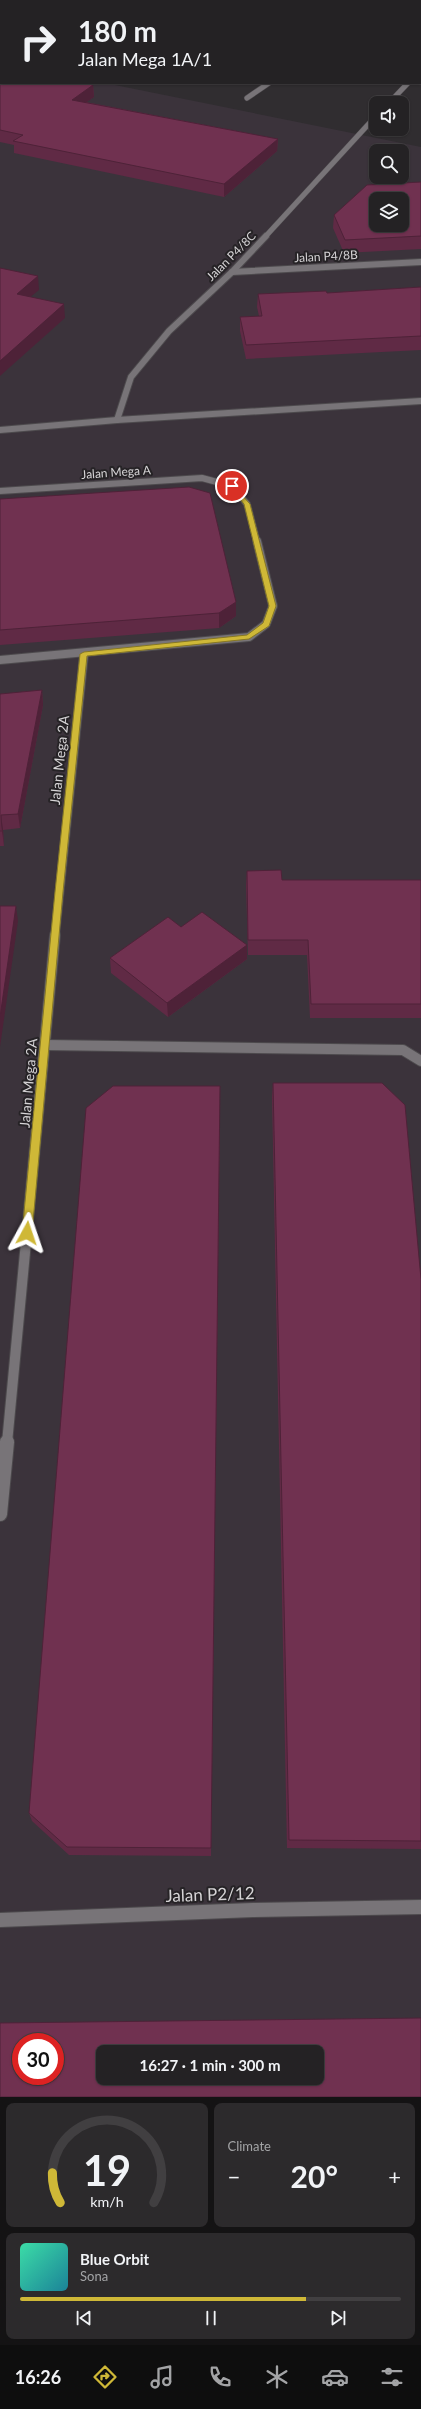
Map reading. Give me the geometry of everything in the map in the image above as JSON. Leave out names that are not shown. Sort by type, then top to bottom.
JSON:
[{"type":"street","points":[[247,98],[268,84]]},
{"type":"street","points":[[396,96],[407,84]]},
{"type":"street","name":"Jalan P4/8C","points":[[117,420],[131,377],[169,331],[232,272],[336,162],[369,124]]},
{"type":"street","name":"Jalan P4/8B","points":[[232,272],[421,262]]},
{"type":"street","points":[[0,430],[117,420],[421,401]]},
{"type":"street","name":"Jalan Mega A","points":[[0,491],[202,478],[232,486],[247,504],[273,606],[266,624],[249,637],[84,654]]},
{"type":"street","points":[[0,660],[84,654]]},
{"type":"street","name":"Jalan Mega 2A","points":[[0,1514],[84,654]]},
{"type":"street","points":[[45,1045],[403,1050],[421,1061]]},
{"type":"street","name":"Jalan P2/12","points":[[0,1920],[253,1910],[421,1907]]},
{"type":"shaded area","points":[[0,84],[110,84],[406,144],[369,144],[369,184],[409,184],[409,145],[421,147],[421,2097],[0,2097]]},
{"type":"building","points":[[0,84],[88,84],[93,85],[72,100],[278,139],[224,184],[13,141],[23,135],[0,130]]},
{"type":"building","points":[[421,182],[421,236],[345,240],[334,215],[367,185],[409,184],[409,183]]},
{"type":"building","points":[[0,268],[38,276],[17,294],[64,304],[0,361]]},
{"type":"building","points":[[421,287],[421,336],[246,345],[240,317],[262,316],[258,294],[326,291],[327,293]]},
{"type":"building","points":[[189,487],[210,493],[236,602],[219,613],[0,630],[0,499]]},
{"type":"building","points":[[42,690],[18,814],[1,815],[2,831],[0,831],[0,694]]},
{"type":"building","points":[[281,870],[282,880],[421,880],[421,1004],[311,1004],[308,940],[248,940],[247,871]]},
{"type":"building","points":[[0,906],[16,906],[0,1017]]},
{"type":"building","points":[[202,912],[247,945],[167,1003],[110,958],[168,917],[181,927]]},
{"type":"building","points":[[273,1083],[382,1083],[405,1105],[421,1279],[421,1841],[289,1840]]},
{"type":"building","points":[[113,1086],[220,1086],[211,1848],[67,1847],[29,1813],[86,1108]]},
{"type":"building","points":[[421,2018],[421,2097],[0,2097],[0,2023]]},
{"type":"route","points":[[27,1233],[59,892],[84,654],[249,637],[266,624],[273,606],[247,504],[232,486]]}]
